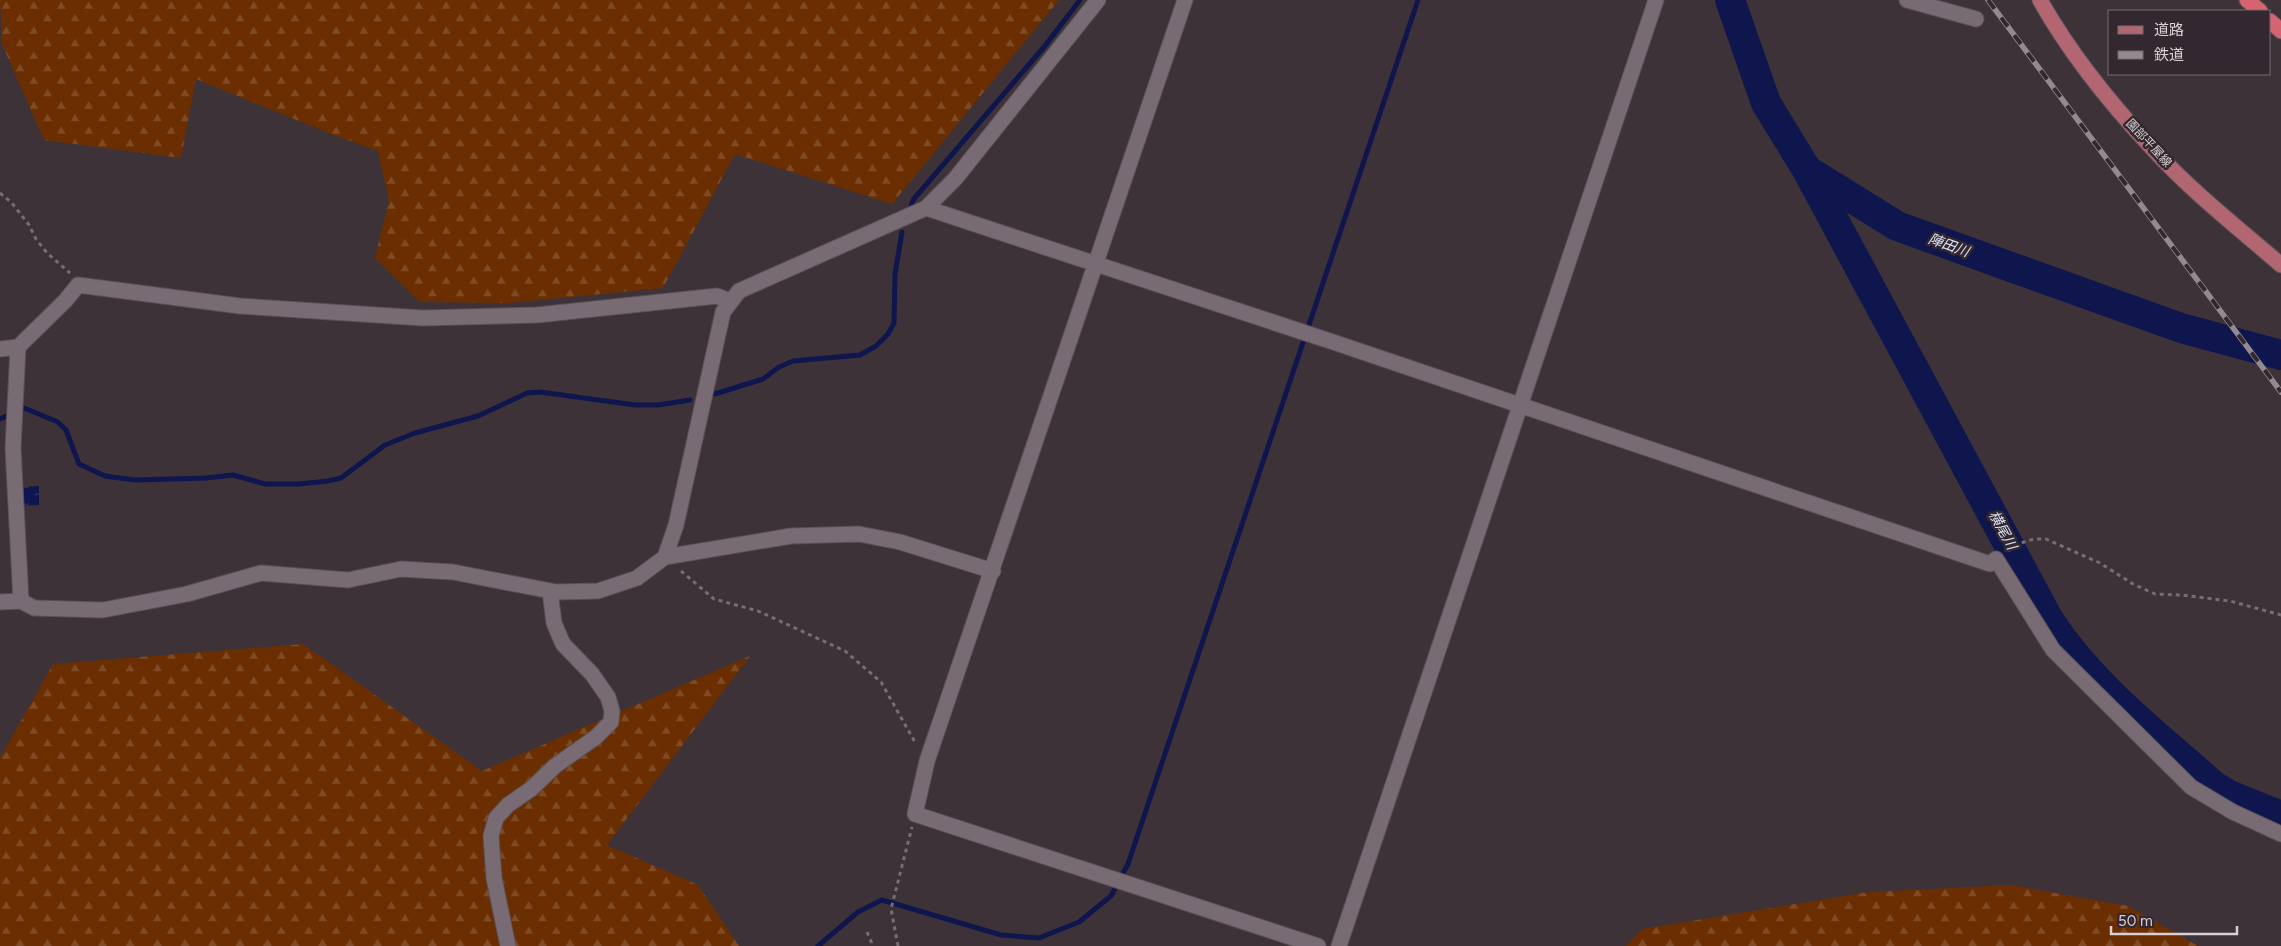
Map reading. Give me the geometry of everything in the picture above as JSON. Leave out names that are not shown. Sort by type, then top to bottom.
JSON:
[{"type":"highway","points":[[2247,0],[2259,10]]},
{"type":"highway","points":[[2271,22],[2281,31]]},
{"type":"main road","name":"園部平屋線","points":[[2040,0],[2052,21],[2106,94],[2152,149],[2200,195],[2281,265]]},
{"type":"street","points":[[665,557],[676,526],[723,312],[730,301],[739,291],[926,208],[955,179],[1098,0]]},
{"type":"street","points":[[1185,0],[993,571],[926,762],[915,814],[1318,946]]},
{"type":"street","points":[[1339,946],[1518,405],[1656,0]]},
{"type":"street","points":[[1907,0],[1976,20]]},
{"type":"street","points":[[926,208],[1990,564],[1996,559],[2053,650],[2191,787],[2233,812],[2281,834]]},
{"type":"street","points":[[0,349],[18,347],[66,300],[78,284],[240,306],[422,318],[537,316],[716,296],[730,301]]},
{"type":"street","points":[[18,347],[13,448],[21,601]]},
{"type":"street","points":[[0,602],[21,601],[34,608],[103,610],[187,594],[261,573],[348,580],[401,569],[453,572],[550,591],[598,591],[637,578],[665,557],[791,536],[860,534],[900,542],[993,571]]},
{"type":"street","points":[[508,946],[494,878],[491,836],[496,818],[508,805],[531,789],[556,766],[596,737],[611,722],[612,711],[608,697],[592,674],[563,644],[554,623],[550,591]]},
{"type":"path","points":[[0,193],[12,203],[47,253],[74,276],[78,284]]},
{"type":"path","points":[[2002,555],[2021,543],[2034,539],[2046,539],[2100,563],[2133,584],[2155,594],[2181,594],[2230,601],[2281,615]]},
{"type":"path","points":[[665,557],[714,599],[758,611],[846,651],[881,682],[926,762]]},
{"type":"path","points":[[898,946],[891,909],[915,814]]},
{"type":"path","points":[[867,932],[873,946]]},
{"type":"green space","points":[[0,0],[1059,0],[892,204],[735,154],[663,288],[507,303],[420,302],[375,258],[389,201],[378,151],[196,79],[181,158],[44,140],[2,44]]},
{"type":"green space","points":[[303,644],[482,771],[750,656],[607,845],[698,885],[739,946],[0,946],[0,758],[53,664]]},
{"type":"green space","points":[[2011,885],[2128,906],[2198,946],[1626,946],[1642,929],[1869,892]]},
{"type":"water","points":[[39,486],[39,505],[22,506],[21,487]]},
{"type":"waterway","points":[[911,206],[913,200],[1044,47],[1080,0]]},
{"type":"waterway","points":[[818,946],[858,912],[882,900],[1001,935],[1039,938],[1079,922],[1111,896],[1128,864],[1418,0]]},
{"type":"waterway","name":"横尾川","points":[[1730,0],[1766,103],[1807,170],[2049,620],[2084,666],[2104,687],[2147,728],[2213,785],[2229,795],[2281,816]]},
{"type":"waterway","name":"陣田川","points":[[1810,172],[1897,226],[2181,328],[2281,355]]},
{"type":"waterway","points":[[715,394],[763,379],[779,367],[793,361],[860,355],[876,346],[888,334],[894,323],[895,274],[902,232]]},
{"type":"waterway","points":[[0,419],[24,408],[58,422],[66,430],[79,464],[105,476],[135,480],[206,478],[233,475],[265,484],[299,484],[341,478],[385,445],[415,433],[478,416],[527,393],[540,392],[635,405],[658,405],[690,400]]},
{"type":"railway","points":[[1988,0],[2281,392]]}]
